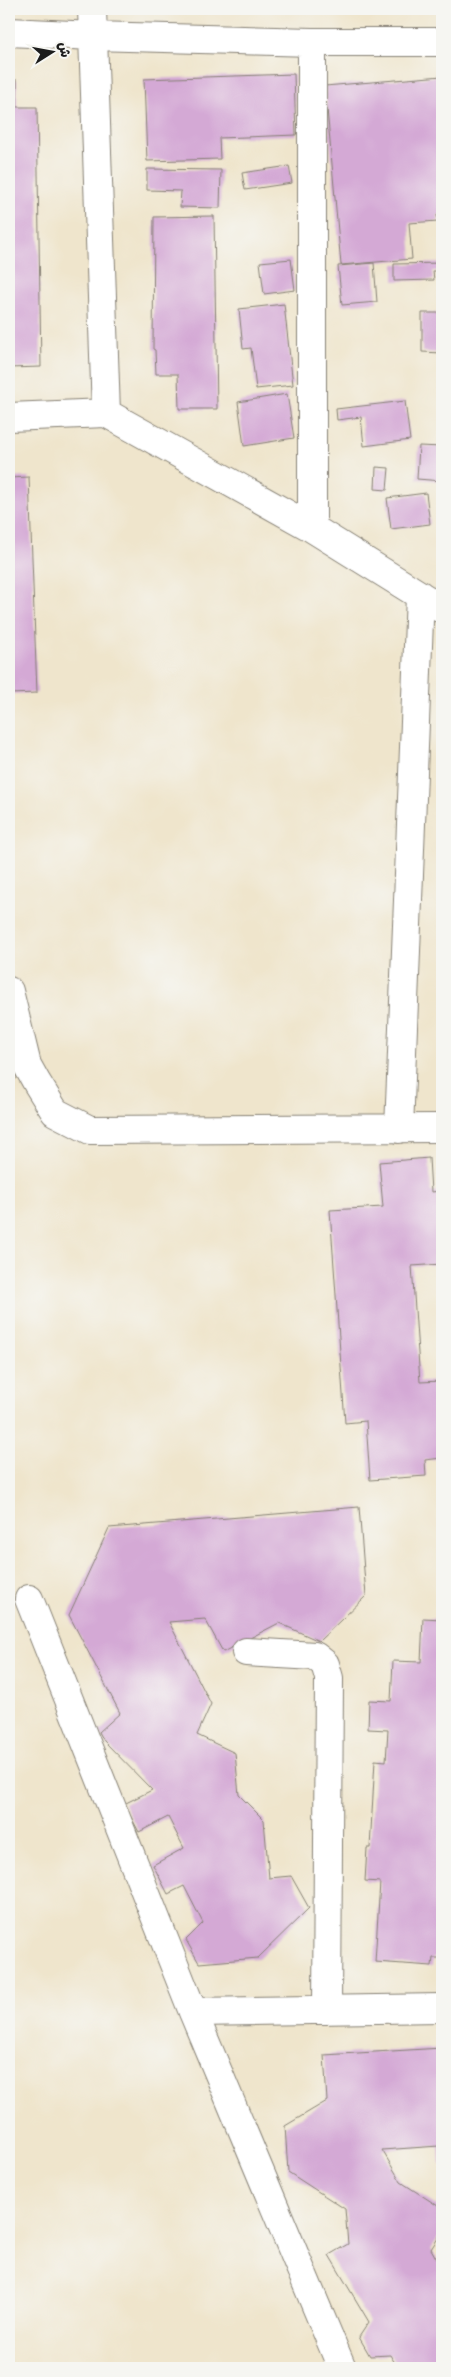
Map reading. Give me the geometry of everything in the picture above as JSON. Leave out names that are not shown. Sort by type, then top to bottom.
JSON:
[{"type":"street","points":[[92,9],[106,413]]},
{"type":"street","points":[[9,32],[312,42],[442,42]]},
{"type":"street","points":[[312,42],[312,528]]},
{"type":"street","points":[[9,417],[106,413],[312,528],[431,602],[400,1129]]},
{"type":"street","points":[[9,991],[27,1064],[37,1083],[55,1112],[90,1130],[442,1128]]},
{"type":"street","points":[[29,1599],[193,2012],[342,2368]]},
{"type":"street","points":[[246,1652],[314,1656],[325,1664],[329,1678],[327,2010]]},
{"type":"street","points":[[193,2012],[442,2008]]},
{"type":"building","points":[[294,74],[296,135],[219,138],[220,159],[147,161],[144,79]]},
{"type":"building","points":[[442,76],[442,215],[437,215],[438,221],[409,223],[412,259],[341,265],[325,86]]},
{"type":"building","points":[[9,80],[17,80],[17,107],[37,107],[41,367],[9,368]]},
{"type":"building","points":[[289,166],[292,183],[245,190],[242,173]]},
{"type":"building","points":[[147,169],[221,170],[220,208],[180,207],[181,191],[147,190]]},
{"type":"building","points":[[214,216],[217,409],[179,409],[178,374],[156,374],[155,350],[153,349],[154,217]]},
{"type":"building","points":[[291,259],[295,290],[264,294],[260,262]]},
{"type":"building","points":[[374,263],[377,302],[342,305],[338,266]]},
{"type":"building","points":[[442,263],[442,271],[433,271],[434,280],[394,281],[394,264]]},
{"type":"building","points":[[284,304],[293,385],[256,389],[251,348],[243,349],[239,309]]},
{"type":"building","points":[[422,313],[442,313],[442,353],[422,352]]},
{"type":"building","points":[[287,394],[294,438],[244,446],[238,402]]},
{"type":"building","points":[[405,401],[410,440],[364,446],[361,417],[337,420],[336,409]]},
{"type":"building","points":[[419,446],[442,447],[442,481],[417,479]]},
{"type":"building","points":[[376,467],[389,468],[387,490],[375,489]]},
{"type":"building","points":[[29,477],[37,693],[9,694],[9,478]]},
{"type":"building","points":[[426,493],[430,524],[391,529],[387,498]]},
{"type":"building","points":[[9,1056],[16,1079],[9,1082]]},
{"type":"building","points":[[429,1158],[431,1192],[442,1191],[442,1264],[412,1266],[420,1382],[442,1381],[442,1458],[425,1460],[426,1476],[370,1480],[366,1421],[345,1423],[330,1210],[383,1207],[379,1162]]},
{"type":"building","points":[[359,1507],[366,1596],[319,1641],[279,1623],[223,1652],[205,1619],[169,1622],[211,1704],[197,1735],[235,1753],[239,1795],[264,1820],[269,1878],[291,1876],[309,1908],[258,1958],[199,1963],[186,1940],[203,1923],[184,1886],[168,1894],[153,1865],[184,1848],[168,1817],[139,1832],[124,1804],[152,1790],[104,1741],[99,1732],[120,1713],[69,1615],[109,1528]]},
{"type":"building","points":[[423,1618],[442,1619],[442,1958],[433,1958],[432,1966],[375,1962],[380,1882],[365,1881],[367,1848],[370,1848],[375,1760],[386,1761],[388,1730],[368,1729],[369,1700],[391,1701],[393,1661],[421,1662]]},
{"type":"building","points":[[442,2048],[442,2164],[440,2165],[439,2146],[382,2150],[401,2182],[438,2206],[442,2213],[442,2232],[431,2249],[439,2263],[442,2263],[442,2368],[398,2368],[390,2355],[370,2356],[359,2337],[369,2322],[329,2255],[348,2244],[345,2209],[288,2172],[285,2126],[327,2101],[324,2055]]}]
